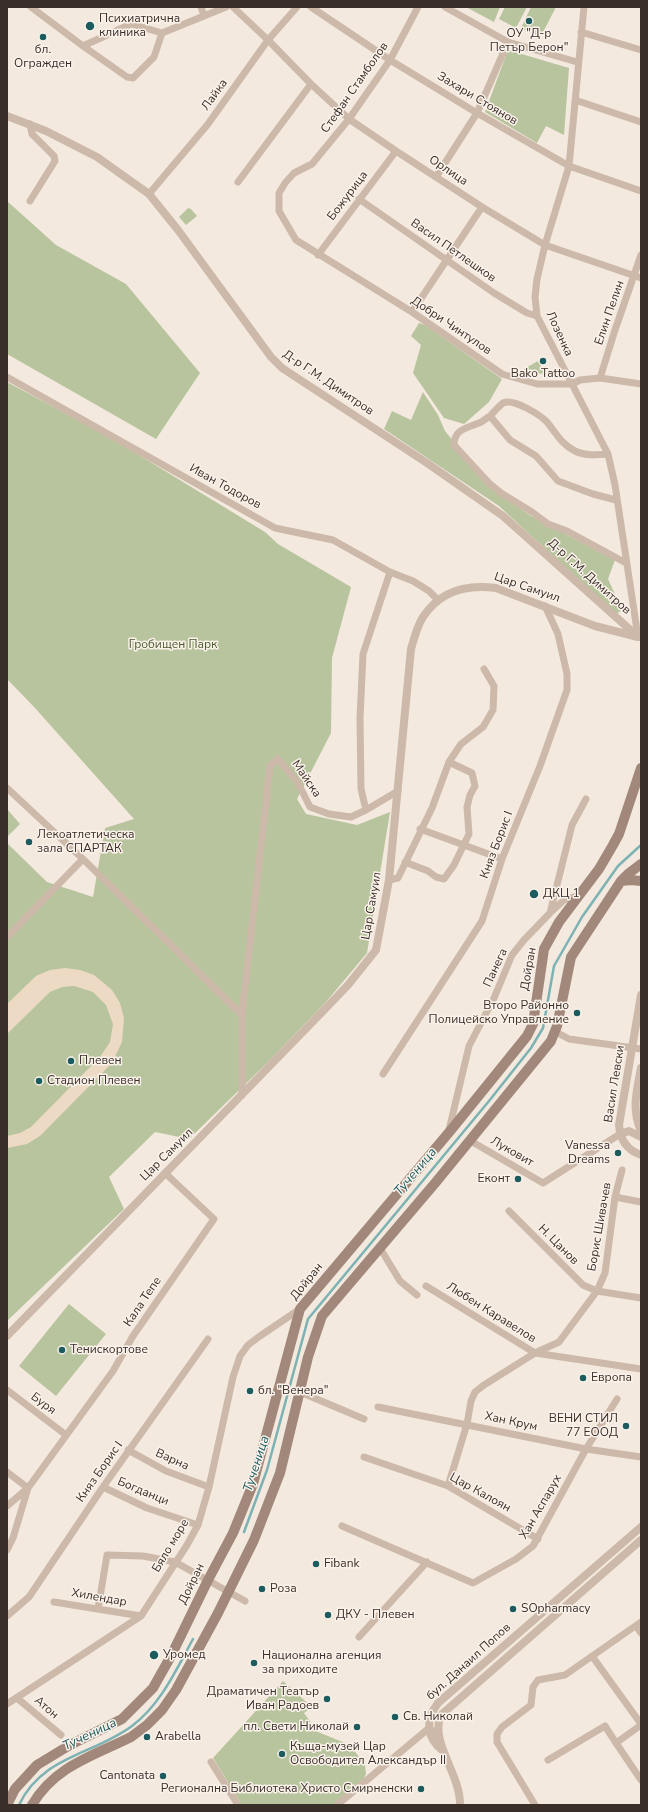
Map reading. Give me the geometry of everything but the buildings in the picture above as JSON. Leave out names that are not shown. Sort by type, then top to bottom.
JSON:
[{"type":"main road","name":"Дойран","points":[[7,1805],[15,1789],[36,1765],[70,1745],[117,1722],[131,1712],[158,1681],[233,1533],[253,1484],[300,1309],[449,1133],[527,1036],[533,1024],[544,949],[559,922],[599,869],[619,834],[641,768]]},
{"type":"main road","points":[[32,1805],[40,1792],[64,1770],[131,1737],[147,1725],[162,1710],[191,1665],[254,1540],[280,1473],[308,1357],[322,1316],[551,1041],[556,1032],[571,957],[621,882],[628,874],[641,864]]},
{"type":"main road","points":[[621,882],[632,880],[641,881]]},
{"type":"street","points":[[31,7],[127,77],[133,78],[154,57],[162,33]]},
{"type":"street","points":[[201,7],[204,16]]},
{"type":"street","points":[[84,46],[131,24],[162,33],[226,7]]},
{"type":"street","name":"Орлица","points":[[233,7],[350,119],[396,151],[544,245],[638,277]]},
{"type":"street","name":"Лайка","points":[[149,194],[208,124],[268,40],[297,7]]},
{"type":"street","name":"Захари Стоянов","points":[[311,7],[390,60],[477,113],[569,166],[641,191]]},
{"type":"street","name":"Стефан Стамболов","points":[[279,211],[279,193],[285,183],[294,173],[312,164],[350,119],[390,60],[418,7]]},
{"type":"street","points":[[445,7],[508,42],[578,62]]},
{"type":"street","name":"Лозенка","points":[[584,7],[569,166],[544,245],[535,297],[537,316],[608,454],[616,485],[616,500],[626,563],[638,610],[640,640]]},
{"type":"street","points":[[581,32],[641,50]]},
{"type":"street","points":[[436,177],[477,113],[508,42]]},
{"type":"street","points":[[238,182],[312,84]]},
{"type":"street","points":[[575,100],[641,122]]},
{"type":"street","name":"Д-р Г.М. Димитров","points":[[7,116],[46,131],[97,157],[149,194],[182,235],[270,358],[282,368],[427,463],[503,516],[640,640]]},
{"type":"street","points":[[30,124],[32,134],[55,158],[30,201]]},
{"type":"street","name":"Божурица","points":[[318,255],[396,151]]},
{"type":"street","name":"Васил Петлешков","points":[[359,199],[494,293],[527,313],[537,316]]},
{"type":"street","points":[[412,312],[482,207]]},
{"type":"street","name":"Добри Чинтулов","points":[[279,211],[296,240],[412,312],[502,374],[537,384],[572,384],[580,380],[600,378],[641,384]]},
{"type":"street","name":"Елин Пелин","points":[[600,378],[615,330],[638,277],[641,255]]},
{"type":"street","name":"Иван Тодоров","points":[[7,377],[275,528],[333,540],[390,572],[418,583],[438,600]]},
{"type":"street","points":[[608,454],[588,455],[575,451],[562,442],[546,421],[514,402],[504,403],[481,423],[459,430],[454,439],[454,445],[490,484],[501,493],[532,512],[548,524],[567,531],[626,563]]},
{"type":"street","points":[[490,416],[510,440],[536,456],[558,481],[593,494],[616,500]]},
{"type":"street","points":[[390,572],[363,654],[360,718],[360,765],[361,789],[366,810],[398,791]]},
{"type":"street","name":"Цар Самуил","points":[[7,1336],[343,991],[376,950],[389,880],[411,649],[422,618],[438,600],[460,588],[479,586],[496,588],[595,626],[640,640]]},
{"type":"street","name":"Княз Борис I","points":[[383,1074],[482,920],[502,859],[540,766],[567,690],[567,674],[558,634],[545,606]]},
{"type":"street","points":[[389,880],[398,878],[420,829],[432,808],[449,762],[461,744],[483,727],[493,710],[494,686],[484,669]]},
{"type":"street","name":"Майска","points":[[242,1096],[242,1015],[270,766],[278,758],[298,783],[310,806],[329,814],[351,817],[366,810]]},
{"type":"street","points":[[405,862],[428,871],[436,877],[444,879],[454,865],[469,834],[467,807],[470,795],[475,786],[472,773],[449,762]]},
{"type":"street","points":[[7,788],[242,1015]]},
{"type":"street","name":"Панега","points":[[449,1133],[469,1046],[494,998],[512,955],[550,912],[572,825],[586,799]]},
{"type":"street","points":[[420,829],[502,859]]},
{"type":"street","points":[[7,937],[83,860]]},
{"type":"street","points":[[550,912],[564,900],[580,895]]},
{"type":"street","name":"Васил Левски","points":[[543,1183],[620,1134],[620,1119],[637,1048],[641,995]]},
{"type":"street","points":[[556,1032],[569,1039],[637,1048]]},
{"type":"street","name":"Васил Левски","points":[[641,1068],[635,1108],[641,1131]]},
{"type":"street","points":[[641,1137],[629,1131],[620,1134],[628,1148],[641,1155]]},
{"type":"street","name":"Луковит","points":[[469,1140],[543,1183]]},
{"type":"street","name":"Борис Шивачев","points":[[448,1486],[467,1424],[471,1401],[475,1392],[535,1353],[559,1342],[597,1291],[605,1273],[616,1197],[622,1170]]},
{"type":"street","name":"Кала Тепе","points":[[7,1506],[28,1488],[113,1371],[133,1336],[214,1219],[165,1173]]},
{"type":"street","points":[[616,1197],[641,1202]]},
{"type":"street","name":"Н. Цанов","points":[[509,1212],[583,1285],[597,1291],[641,1298]]},
{"type":"street","points":[[380,1248],[400,1280],[417,1295]]},
{"type":"street","name":"Любен Каравелов","points":[[426,1286],[535,1353],[641,1369]]},
{"type":"street","name":"Бяло море","points":[[7,1704],[141,1616],[198,1525],[209,1487],[233,1377],[240,1356],[248,1345],[300,1309]]},
{"type":"street","name":"Княз Борис I","points":[[7,1616],[28,1597],[128,1450],[208,1339]]},
{"type":"street","name":"Буря","points":[[7,1390],[66,1435]]},
{"type":"street","points":[[300,1392],[364,1419]]},
{"type":"street","name":"Хан Аспарух","points":[[342,1526],[387,1547],[427,1562],[474,1583],[516,1559],[533,1546],[586,1449],[616,1399]]},
{"type":"street","name":"Хан Крум","points":[[378,1407],[586,1449],[641,1457]]},
{"type":"street","name":"Варна","points":[[128,1450],[166,1471],[209,1487]]},
{"type":"street","name":"Цар Калоян","points":[[364,1456],[448,1486],[538,1539]]},
{"type":"street","points":[[7,1472],[28,1488],[13,1538],[7,1550]]},
{"type":"street","name":"Богданци","points":[[103,1487],[147,1508],[198,1525]]},
{"type":"street","name":"бул. Данаил Попов","points":[[428,1730],[428,1723],[432,1711],[441,1700],[641,1527]]},
{"type":"street","name":"бул. Данаил Попов","points":[[444,1752],[439,1737],[438,1725],[441,1715],[641,1540]]},
{"type":"street","points":[[98,1609],[107,1555],[143,1556],[176,1562],[245,1601]]},
{"type":"street","points":[[359,1637],[427,1562]]},
{"type":"street","name":"Хилендар","points":[[54,1602],[141,1616]]},
{"type":"street","points":[[535,1805],[496,1742],[497,1734],[502,1727],[531,1705],[533,1687],[538,1680],[565,1675],[638,1624],[641,1633]]},
{"type":"street","points":[[592,1656],[641,1724],[616,1743]]},
{"type":"street","name":"Атон","points":[[17,1698],[61,1735]]},
{"type":"street","points":[[548,1760],[605,1726],[641,1780]]},
{"type":"street","points":[[336,1805],[428,1730],[434,1731],[439,1737]]},
{"type":"street","points":[[428,1730],[435,1744],[444,1752],[455,1776],[460,1794],[460,1805]]},
{"type":"street","points":[[211,1762],[238,1805]]},
{"type":"green space","points":[[466,7],[500,7],[494,22]]},
{"type":"green space","points":[[505,7],[527,7],[516,28],[499,19]]},
{"type":"green space","points":[[531,7],[556,7],[540,38],[521,28]]},
{"type":"green space","points":[[508,50],[569,68],[564,135],[546,126],[537,143],[485,112]]},
{"type":"green space","points":[[7,201],[56,245],[126,284],[200,373],[156,439],[7,354]]},
{"type":"green space","points":[[188,208],[191,209],[197,216],[186,225],[179,217]]},
{"type":"green space","points":[[419,323],[425,325],[502,379],[489,402],[464,424],[444,418],[413,373],[421,345],[411,336]]},
{"type":"green space","points":[[538,361],[545,374],[524,372],[524,369]]},
{"type":"green space","name":"Гробищен Парк","points":[[7,382],[111,438],[265,532],[278,544],[351,587],[332,658],[331,733],[297,799],[306,814],[357,825],[390,812],[367,953],[326,1002],[269,1061],[189,1139],[155,1132],[109,1177],[124,1209],[7,1321],[7,843],[47,882],[93,897],[105,828],[134,819],[35,708],[7,679]]},
{"type":"green space","points":[[423,392],[438,415],[445,431],[494,491],[531,516],[615,560],[608,579],[622,610],[616,614],[499,506],[384,429],[392,411],[411,420]]},
{"type":"green space","points":[[7,809],[20,824],[7,837]]},
{"type":"green space","name":"Тенискортове","points":[[69,1304],[106,1334],[56,1396],[19,1366]]},
{"type":"green space","points":[[283,1681],[312,1707],[304,1713],[318,1732],[350,1745],[365,1765],[366,1774],[362,1782],[335,1805],[242,1805],[213,1758]]},
{"type":"shaded area","points":[[65,968],[80,970],[94,975],[112,990],[120,1003],[124,1018],[122,1042],[112,1063],[40,1136],[27,1144],[7,1148],[7,1136],[20,1133],[31,1127],[100,1057],[110,1042],[113,1024],[106,1005],[93,992],[74,986],[62,987],[50,992],[7,1034],[7,1004],[36,976],[50,970]]},
{"type":"waterway","name":"Тученица","points":[[244,1532],[267,1470],[308,1319],[489,1101],[531,1048],[543,1028],[554,966],[582,917],[618,866],[641,845]]},
{"type":"waterway","name":"Тученица","points":[[19,1805],[29,1789],[41,1776],[70,1758],[117,1736],[142,1717],[160,1697],[193,1639]]},
{"type":"place","name":"ОУ \"Д-р Петър Берон\"","points":[[529,21]]},
{"type":"place","name":"Психиатрична клиника","points":[[90,26]]},
{"type":"place","name":"бл. Огражден","points":[[43,37]]},
{"type":"place","name":"Bako Tattoo","points":[[543,361]]},
{"type":"place","name":"Лекоатлетическа зала СПАРТАК","points":[[29,842]]},
{"type":"place","name":"ДКЦ 1","points":[[534,894]]},
{"type":"place","name":"Второ Районно Полицейско Управление","points":[[577,1013]]},
{"type":"place","name":"Плевен","points":[[71,1061]]},
{"type":"place","name":"Стадион Плевен","points":[[39,1081]]},
{"type":"place","name":"Vanessa Dreams","points":[[618,1153]]},
{"type":"place","name":"Еконт","points":[[518,1179]]},
{"type":"place","name":"Тенискортове","points":[[62,1350]]},
{"type":"place","name":"Европа","points":[[583,1378]]},
{"type":"place","name":"бл. \"Венера\"","points":[[250,1391]]},
{"type":"place","name":"ВЕНИ СТИЛ 77 ЕООД","points":[[626,1426]]},
{"type":"place","name":"Fibank","points":[[316,1564]]},
{"type":"place","name":"Роза","points":[[262,1589]]},
{"type":"place","name":"SOpharmacy","points":[[513,1609]]},
{"type":"place","name":"ДКУ - Плевен","points":[[328,1615]]},
{"type":"place","name":"Уромед","points":[[154,1655]]},
{"type":"place","name":"Национална агенция за приходите","points":[[254,1663]]},
{"type":"place","name":"Драматичен Театър Иван Радоев","points":[[327,1699]]},
{"type":"place","name":"Св. Николай","points":[[395,1717]]},
{"type":"place","name":"пл. Свети Николай","points":[[357,1727]]},
{"type":"place","name":"Arabella","points":[[147,1737]]},
{"type":"place","name":"Къща-музей Цар Освободител Александър II","points":[[282,1754]]},
{"type":"place","name":"Cantonata","points":[[163,1776]]},
{"type":"place","name":"Регионална Библиотека Христо Смирненски","points":[[421,1789]]}]
